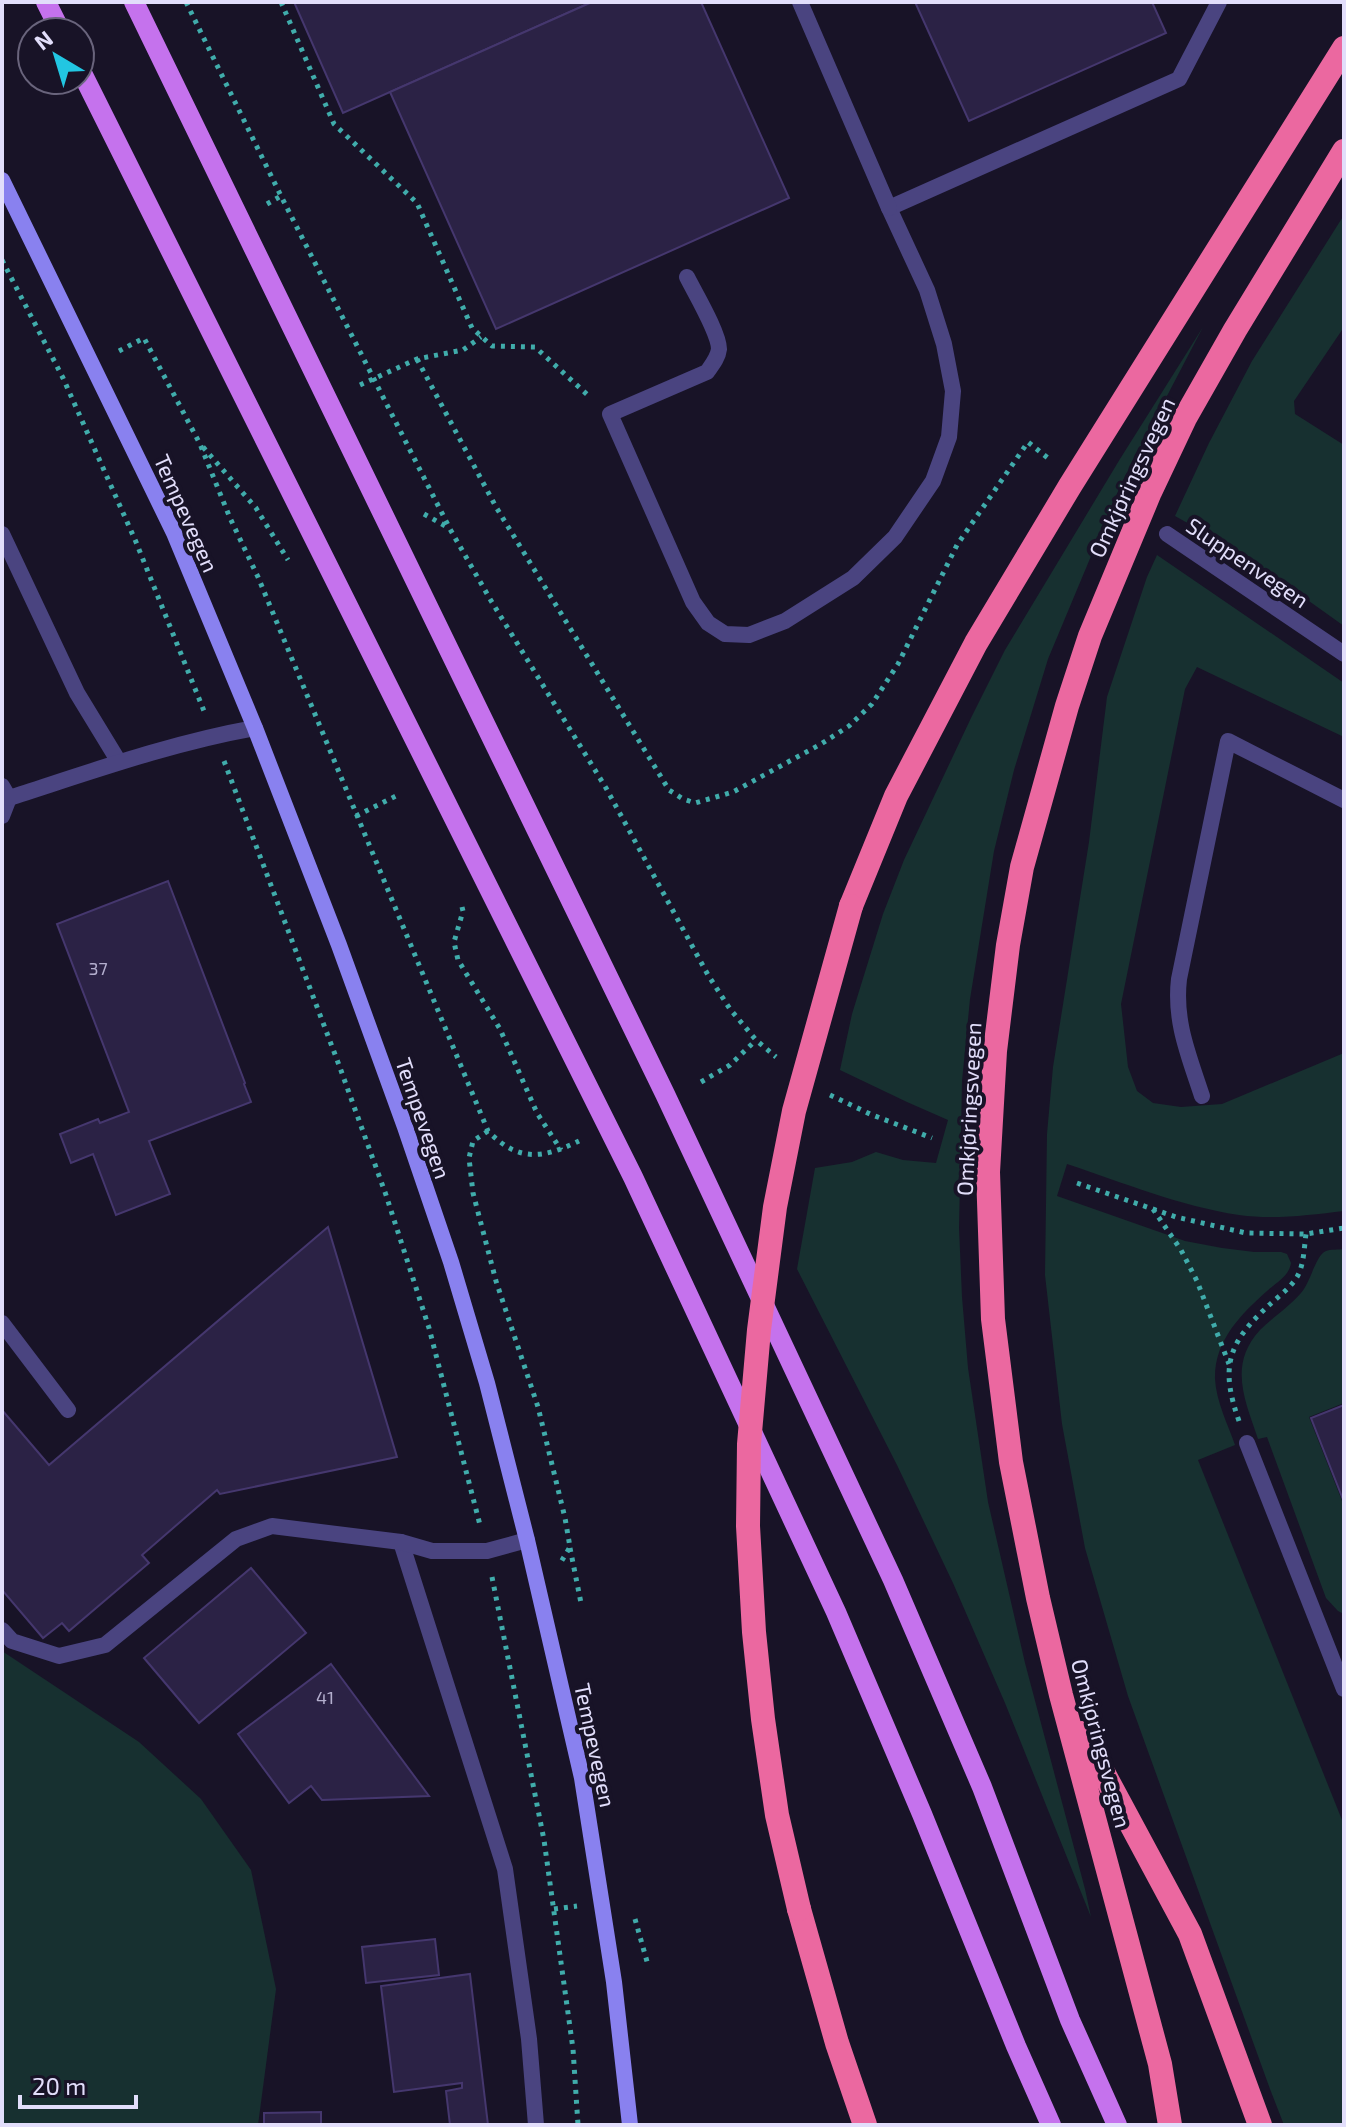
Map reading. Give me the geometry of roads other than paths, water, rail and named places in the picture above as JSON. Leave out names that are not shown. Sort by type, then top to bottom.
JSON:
[{"type":"highway","name":"Omkjøringsvegen","points":[[865,2124],[837,2043],[799,1909],[777,1815],[754,1632],[748,1526],[749,1444],[759,1330],[780,1179],[794,1111],[851,906],[896,796],[976,643],[1070,486],[1344,48]]},
{"type":"highway","name":"Omkjøringsvegen","points":[[1170,2125],[1160,2064],[1061,1695],[1011,1462],[993,1319],[988,1172],[995,1051],[1008,945],[1022,867],[1090,636],[1150,492],[1185,418],[1344,151]]},
{"type":"highway","points":[[1061,1695],[1190,1934],[1260,2125]]},
{"type":"main road","points":[[134,2],[658,1079],[893,1580],[982,1787],[1070,2020],[1117,2125]]},
{"type":"main road","points":[[93,96],[633,1177],[836,1612],[1051,2125]]},
{"type":"street","points":[[687,277],[717,338],[719,351],[715,362],[707,372],[610,414],[693,602],[708,623],[725,634],[749,635],[785,621],[853,578],[895,537],[933,481],[949,437],[953,391],[944,344],[927,290],[800,2]]},
{"type":"street","points":[[889,208],[1179,79],[1219,2]]},
{"type":"street","name":"Tempevegen","points":[[2,180],[174,533],[255,728],[339,945],[446,1247],[487,1383],[582,1778],[614,1982],[630,2125]]},
{"type":"street","points":[[2,534],[77,693],[119,762]]},
{"type":"street","name":"Sluppenvegen","points":[[1167,534],[1344,654]]},
{"type":"street","points":[[2,816],[5,792],[214,735],[255,728]]},
{"type":"street","points":[[1202,1096],[1179,1024],[1177,1001],[1228,741],[1344,800]]},
{"type":"street","points":[[2,1323],[68,1410]]},
{"type":"street","points":[[1247,1443],[1344,1689]]},
{"type":"street","points":[[2,1630],[12,1641],[59,1656],[105,1645],[236,1539],[272,1526],[401,1542],[432,1551],[487,1551],[527,1540]]},
{"type":"street","points":[[401,1542],[505,1869],[529,2039],[536,2125]]}]
